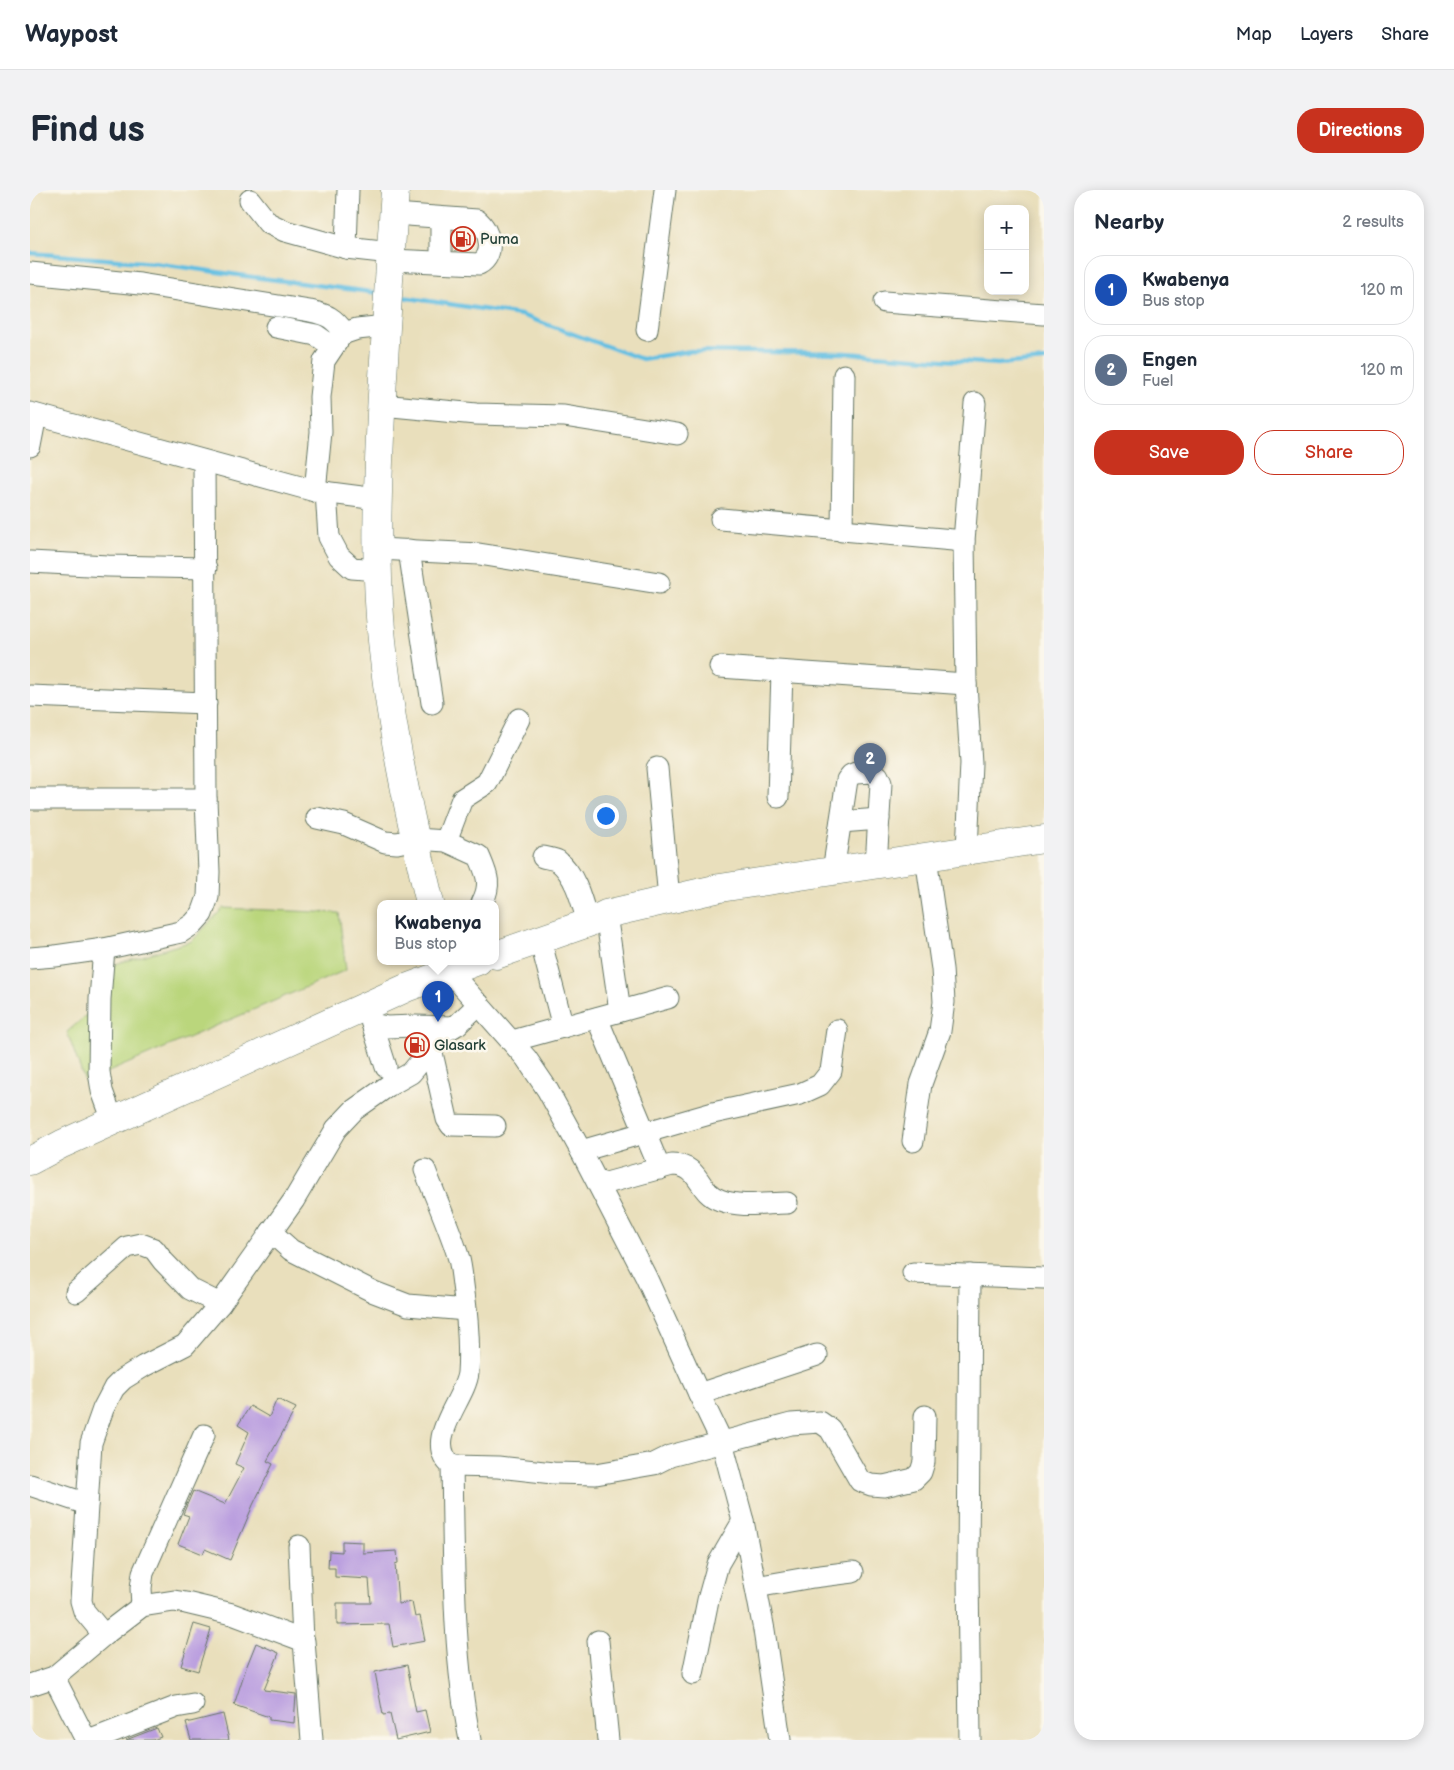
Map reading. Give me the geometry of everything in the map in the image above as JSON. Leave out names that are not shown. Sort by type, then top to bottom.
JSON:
[{"type":"main road","points":[[394,202],[377,499],[382,640],[388,698],[429,900]]},
{"type":"main road","points":[[499,954],[597,919],[669,899],[720,888],[1044,839]]},
{"type":"main road","points":[[30,1161],[62,1144],[113,1122],[369,1015],[447,966]]},
{"type":"street","points":[[346,248],[348,190]]},
{"type":"street","points":[[647,330],[665,190]]},
{"type":"street","points":[[250,200],[268,223],[285,231],[346,248],[390,264],[441,262],[479,264],[485,261],[489,254],[488,232],[484,225],[476,220],[441,218],[394,202]]},
{"type":"street","points":[[441,218],[441,262]]},
{"type":"street","points":[[30,273],[148,285],[310,311],[330,316],[337,322],[339,340]]},
{"type":"street","points":[[884,302],[1044,314]]},
{"type":"street","points":[[386,320],[357,329],[339,340],[324,361],[320,397],[321,492],[329,537],[340,556],[352,568],[409,550],[479,554],[659,583]]},
{"type":"street","points":[[276,327],[339,340]]},
{"type":"street","points":[[842,531],[844,374]]},
{"type":"street","points":[[967,850],[971,763],[966,684],[964,542],[975,403]]},
{"type":"street","points":[[382,405],[476,414],[564,416],[677,434]]},
{"type":"street","points":[[30,446],[33,414],[204,462],[321,492],[377,499]]},
{"type":"street","points":[[30,958],[104,949],[181,932],[193,924],[202,914],[208,897],[204,462]]},
{"type":"street","points":[[721,519],[964,542]]},
{"type":"street","points":[[409,550],[432,703]]},
{"type":"street","points":[[30,562],[206,568]]},
{"type":"street","points":[[720,668],[966,684]]},
{"type":"street","points":[[778,797],[782,672]]},
{"type":"street","points":[[30,696],[206,704]]},
{"type":"street","points":[[446,841],[462,799],[487,783],[519,719]]},
{"type":"street","points":[[657,768],[669,899]]},
{"type":"street","points":[[833,871],[847,780],[851,774],[856,773],[874,772],[881,783],[876,865]]},
{"type":"street","points":[[30,799],[206,799]]},
{"type":"street","points":[[316,818],[344,824],[385,842],[397,843],[416,839],[446,841],[479,856],[488,877],[487,894],[484,900]]},
{"type":"street","points":[[841,822],[879,819]]},
{"type":"street","points":[[542,857],[557,860],[568,872],[581,898],[597,919],[620,1011]]},
{"type":"street","points":[[913,1141],[922,1084],[940,1032],[944,1002],[942,969],[926,857]]},
{"type":"street","points":[[540,939],[563,1027]]},
{"type":"street","points":[[104,949],[100,999],[100,1072],[102,1091],[113,1122]]},
{"type":"street","points":[[447,966],[526,1058],[547,1090],[646,1276],[722,1442],[743,1521],[756,1587],[780,1740]]},
{"type":"street","points":[[512,1041],[668,998]]},
{"type":"street","points":[[104,1635],[84,1611],[81,1602],[92,1435],[114,1388],[123,1379],[144,1366],[185,1345],[220,1304],[294,1200],[336,1128],[354,1110],[388,1086],[411,1073],[421,1061],[430,1044],[442,1032],[453,1027],[479,1004]]},
{"type":"street","points":[[369,1015],[387,1027],[453,1027]]},
{"type":"street","points":[[369,1015],[386,1067]]},
{"type":"street","points":[[597,1018],[660,1169]]},
{"type":"street","points":[[581,1151],[713,1113],[800,1094],[820,1085],[831,1071],[837,1030]]},
{"type":"street","points":[[430,1044],[450,1125],[495,1126]]},
{"type":"street","points":[[599,1185],[672,1166],[682,1166],[692,1171],[708,1193],[719,1200],[736,1204],[787,1203]]},
{"type":"street","points":[[424,1170],[459,1260],[466,1310],[468,1373],[464,1389],[452,1407],[443,1436],[442,1451],[445,1460],[452,1466],[498,1467],[553,1473],[596,1474],[654,1464],[670,1456],[791,1424],[820,1422],[830,1429],[860,1481],[871,1485],[884,1486],[914,1479],[921,1472],[924,1462],[926,1416]]},
{"type":"street","points":[[271,1232],[292,1250],[374,1292],[408,1305],[466,1310]]},
{"type":"street","points":[[76,1292],[127,1247],[141,1244],[154,1249],[190,1289],[220,1304]]},
{"type":"street","points":[[913,1272],[1044,1278]]},
{"type":"street","points":[[970,1275],[968,1573],[970,1740]]},
{"type":"street","points":[[699,1394],[818,1355]]},
{"type":"street","points":[[142,1606],[141,1588],[143,1573],[204,1434]]},
{"type":"street","points":[[452,1466],[456,1644],[464,1713],[470,1740]]},
{"type":"street","points":[[30,1485],[87,1504]]},
{"type":"street","points":[[693,1674],[708,1600],[718,1564],[743,1521]]},
{"type":"street","points":[[299,1546],[303,1640],[312,1740]]},
{"type":"street","points":[[756,1587],[853,1572]]},
{"type":"street","points":[[30,1685],[54,1677],[142,1606],[174,1602],[186,1603],[232,1614],[303,1640]]},
{"type":"street","points":[[598,1641],[608,1740]]},
{"type":"street","points":[[54,1677],[86,1740]]},
{"type":"street","points":[[91,1740],[176,1707],[193,1704]]},
{"type":"green space","points":[[223,908],[339,913],[346,970],[85,1082],[67,1032],[106,998],[112,965],[192,941]]},
{"type":"building","points":[[277,1399],[296,1408],[267,1461],[273,1464],[230,1560],[205,1549],[203,1554],[178,1544],[189,1516],[183,1514],[193,1491],[225,1504],[244,1468],[235,1464],[249,1432],[238,1425],[250,1406],[269,1417]]},
{"type":"building","points":[[342,1541],[363,1542],[363,1553],[397,1551],[398,1563],[395,1564],[398,1604],[412,1602],[415,1617],[420,1616],[425,1641],[393,1647],[389,1624],[337,1625],[337,1603],[371,1603],[369,1579],[335,1577],[335,1568],[328,1568],[329,1551],[342,1552]]},
{"type":"building","points":[[194,1624],[211,1629],[198,1671],[181,1666]]},
{"type":"building","points":[[256,1643],[279,1653],[264,1690],[296,1694],[294,1723],[269,1720],[269,1717],[234,1705]]},
{"type":"building","points":[[407,1665],[416,1712],[425,1710],[430,1732],[396,1740],[390,1714],[383,1715],[375,1672]]},
{"type":"building","points":[[223,1714],[229,1740],[191,1740],[186,1723]]},
{"type":"building","points":[[157,1728],[161,1737],[153,1740],[126,1740]]},
{"type":"waterway","points":[[30,253],[154,263],[379,293]]},
{"type":"waterway","points":[[396,296],[521,315],[642,359],[691,351],[845,353],[998,364],[1044,360]]},
{"type":"place","name":"Puma","points":[[463,239]]},
{"type":"place","name":"Engen","points":[[870,784]]},
{"type":"place","name":"Kwabenya","points":[[438,1022]]},
{"type":"place","name":"Glasark","points":[[417,1045]]}]
